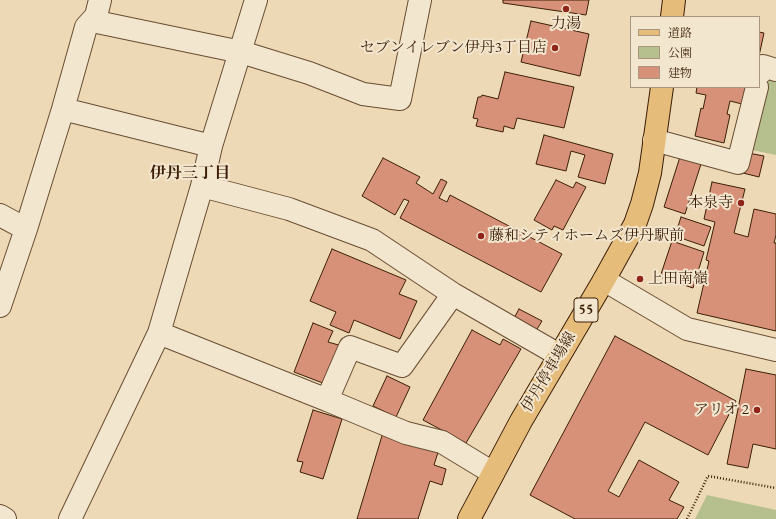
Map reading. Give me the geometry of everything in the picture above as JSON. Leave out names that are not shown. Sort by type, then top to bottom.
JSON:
[{"type":"main road","points":[[672,16],[674,0]]},
{"type":"main road","name":"伊丹停車場線","points":[[469,519],[521,421],[604,280],[635,224],[650,173],[662,88]]},
{"type":"street","points":[[0,306],[26,229],[63,109],[86,27],[96,16],[100,0]]},
{"type":"street","points":[[70,519],[159,333],[202,186],[211,146],[256,0]]},
{"type":"street","points":[[92,21],[241,52],[309,73],[363,94],[400,99],[420,0]]},
{"type":"street","points":[[760,86],[763,76]]},
{"type":"street","points":[[654,140],[738,163],[760,88]]},
{"type":"street","points":[[63,109],[211,146]]},
{"type":"street","points":[[202,186],[289,209],[372,240],[453,294],[559,355]]},
{"type":"street","points":[[0,215],[26,229]]},
{"type":"street","points":[[604,280],[687,329],[776,350]]},
{"type":"street","points":[[327,400],[350,347],[402,366],[453,294]]},
{"type":"street","points":[[159,333],[406,433],[442,442],[493,473]]},
{"type":"street","points":[[0,516],[5,519]]},
{"type":"path","points":[[687,519],[708,476],[776,488]]},
{"type":"green space","points":[[769,77],[776,79],[776,155],[752,150]]},
{"type":"green space","points":[[707,495],[776,510],[776,519],[695,519]]},
{"type":"building","name":"力湯","points":[[503,0],[589,0],[586,15],[503,3]]},
{"type":"building","name":"セブンイレブン伊丹3丁目店","points":[[531,21],[589,34],[580,76],[521,62]]},
{"type":"building","points":[[760,32],[764,33],[760,51]]},
{"type":"building","points":[[505,72],[574,87],[564,128],[517,118],[514,129],[504,126],[503,132],[476,126],[478,119],[473,118],[478,97],[481,97],[482,95],[498,99]]},
{"type":"building","points":[[697,88],[751,88],[746,105],[730,101],[727,114],[730,115],[724,143],[695,136],[701,108],[703,109],[706,95],[696,93]]},
{"type":"building","points":[[544,135],[613,154],[605,184],[578,177],[585,155],[571,151],[566,171],[536,164]]},
{"type":"building","points":[[748,153],[764,156],[759,177],[743,173]]},
{"type":"building","points":[[680,157],[701,164],[685,214],[664,207]]},
{"type":"building","name":"藤和シティホームズ伊丹駅前","points":[[383,158],[420,177],[416,183],[433,194],[441,179],[447,182],[439,198],[447,202],[450,195],[562,254],[541,292],[400,218],[409,201],[404,199],[395,215],[362,196]]},
{"type":"building","points":[[556,180],[573,188],[576,182],[586,187],[563,230],[554,226],[552,230],[534,220]]},
{"type":"building","name":"本泉寺","points":[[712,182],[745,189],[734,233],[748,237],[754,209],[776,214],[776,235],[774,243],[776,243],[776,331],[697,313],[709,261],[706,260],[715,222],[704,219]]},
{"type":"building","points":[[681,217],[711,227],[704,246],[675,236]]},
{"type":"building","points":[[672,241],[704,252],[693,288],[660,277]]},
{"type":"building","points":[[332,249],[406,280],[399,294],[417,301],[400,339],[354,320],[349,333],[330,325],[336,312],[310,301]]},
{"type":"building","points":[[519,309],[542,321],[534,334],[512,322]]},
{"type":"building","points":[[313,323],[333,331],[328,342],[342,346],[328,385],[294,372]]},
{"type":"building","points":[[472,330],[500,345],[503,339],[521,349],[466,443],[423,420]]},
{"type":"building","points":[[615,336],[736,401],[708,455],[645,422],[608,491],[619,497],[639,460],[679,482],[669,500],[684,507],[677,519],[575,519],[530,495]]},
{"type":"building","name":"アリオ 2","points":[[746,369],[776,375],[776,449],[753,444],[748,468],[727,464]]},
{"type":"building","points":[[387,376],[410,387],[396,417],[373,406]]},
{"type":"building","points":[[313,410],[342,419],[323,479],[300,472],[303,462],[297,461]]},
{"type":"building","points":[[384,429],[440,446],[434,465],[446,469],[442,485],[430,481],[418,519],[357,519]]},
{"type":"place","name":"力湯","points":[[566,9]]},
{"type":"place","name":"セブンイレブン伊丹3丁目店","points":[[555,48]]},
{"type":"place","name":"本泉寺","points":[[741,203]]},
{"type":"place","name":"藤和シティホームズ伊丹駅前","points":[[481,236]]},
{"type":"place","name":"上田南嶺","points":[[640,279]]},
{"type":"place","name":"アリオ 2","points":[[757,410]]},
{"type":"district","name":"伊丹三丁目","points":[[190,174]]}]
